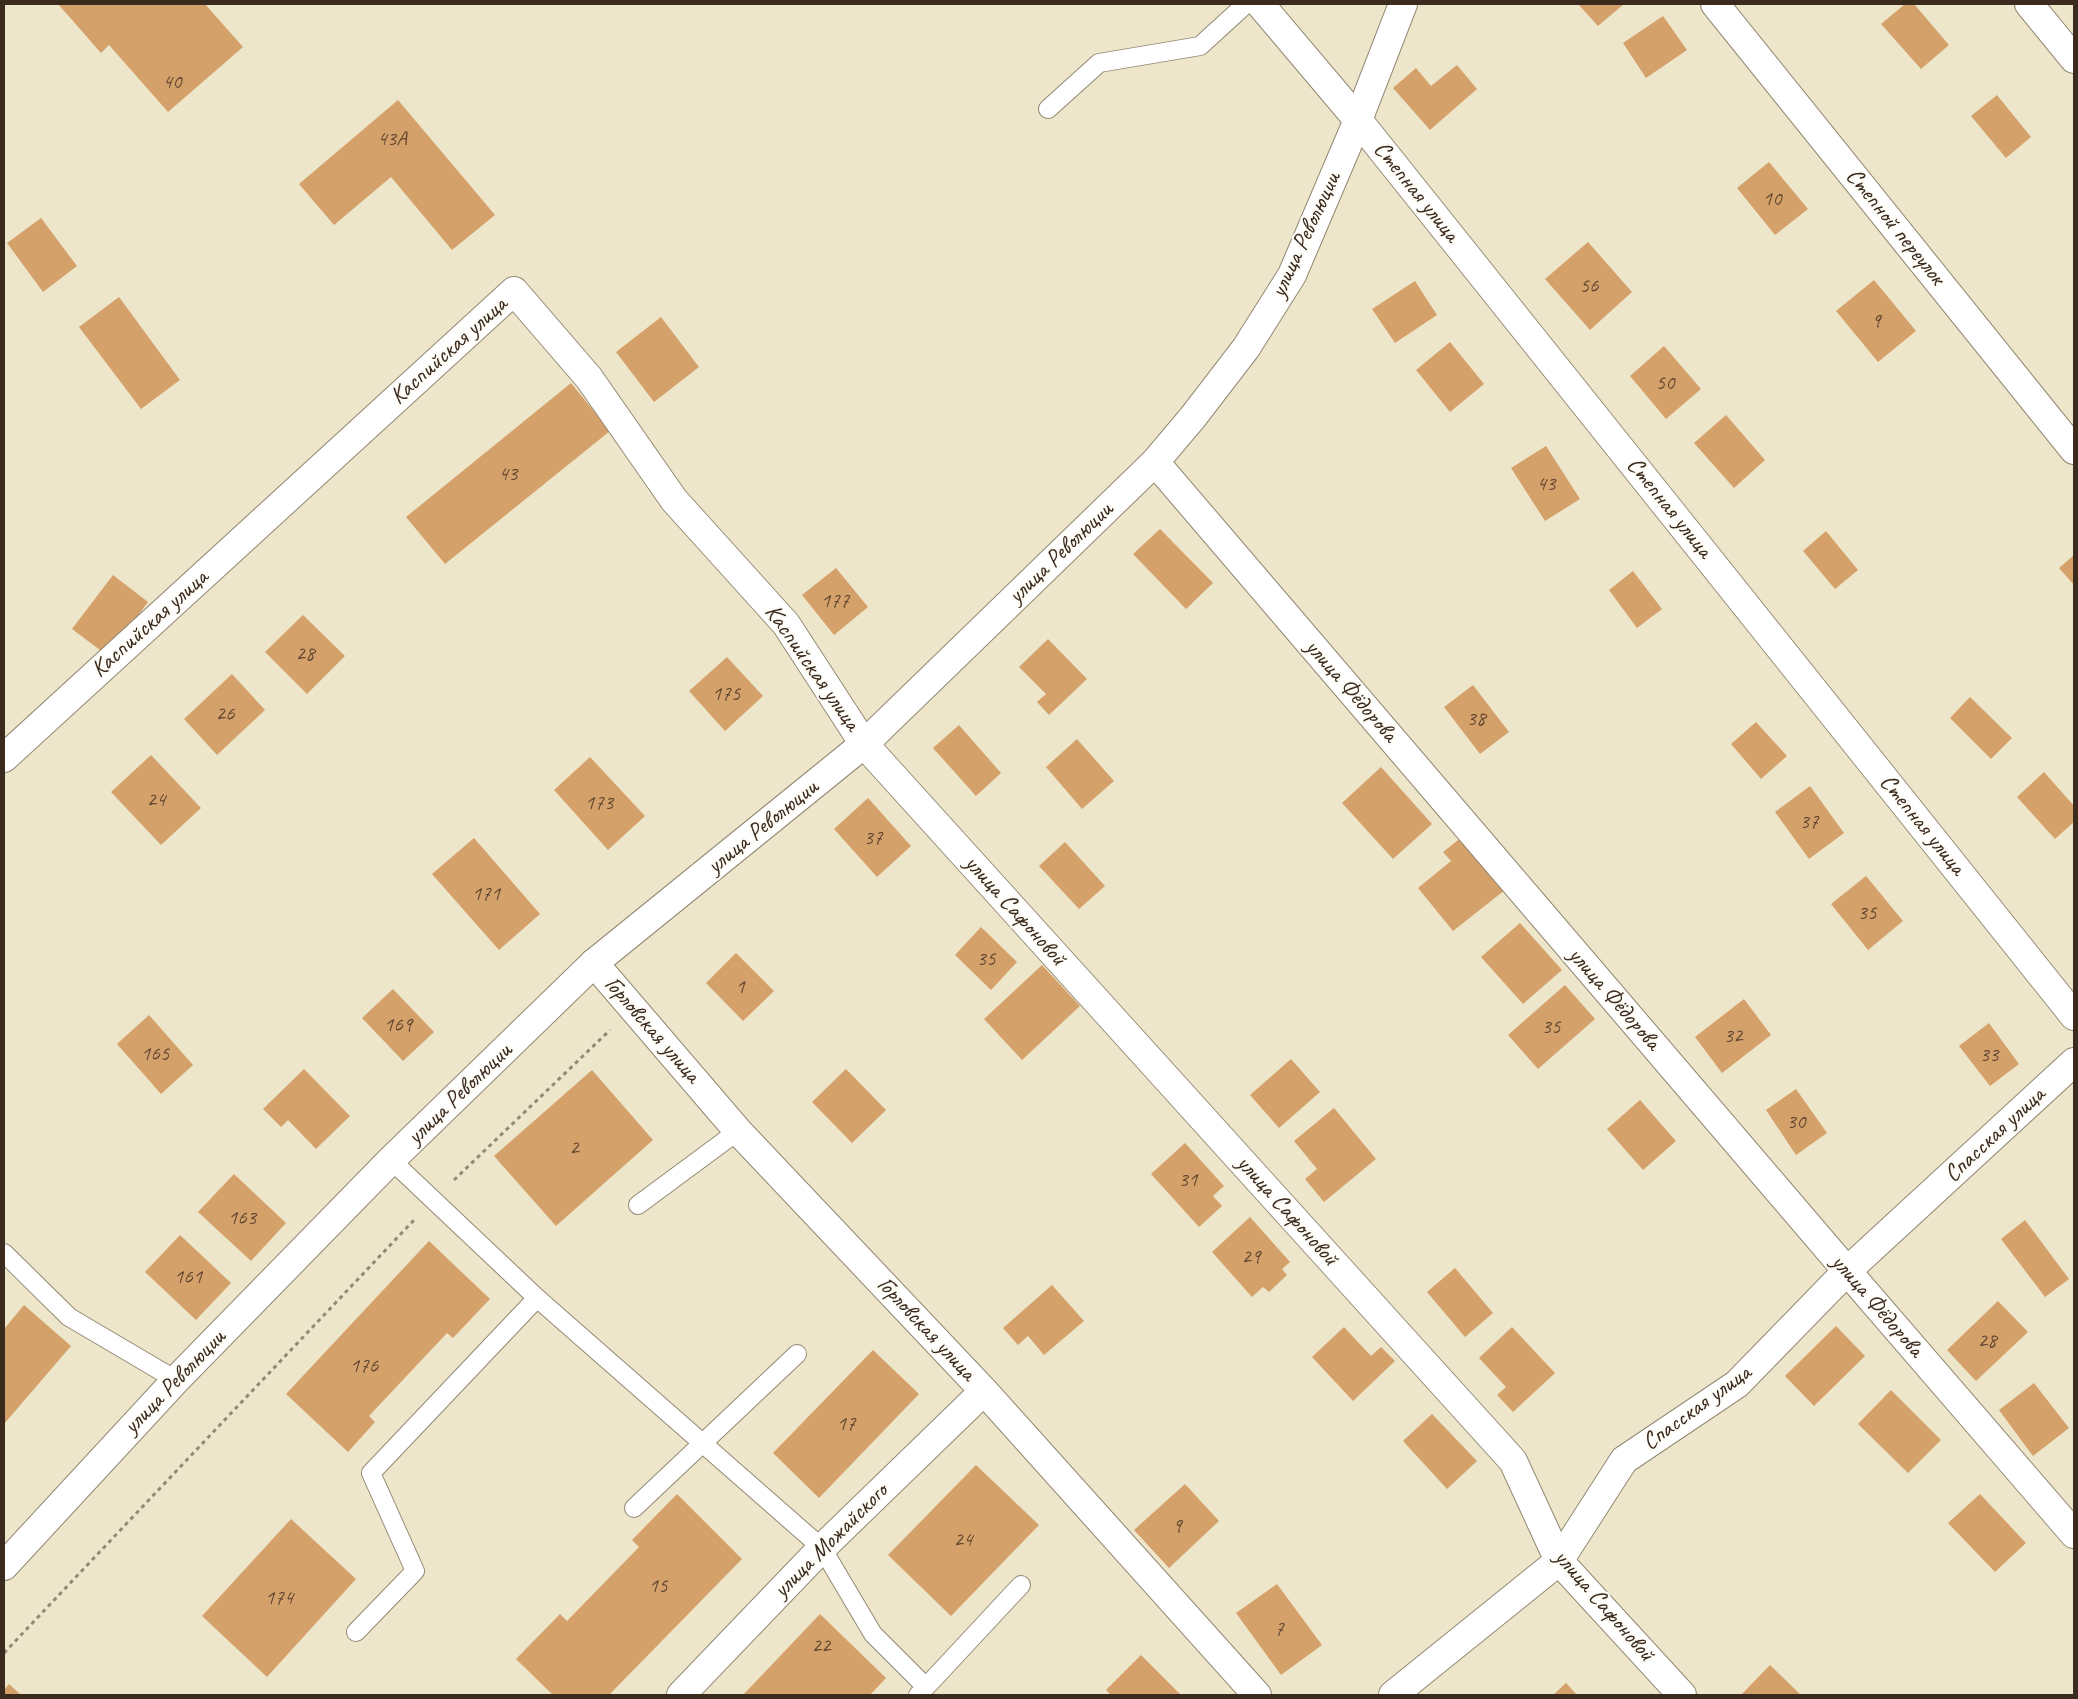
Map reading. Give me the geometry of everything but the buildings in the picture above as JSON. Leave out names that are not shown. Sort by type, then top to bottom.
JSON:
[{"type":"street","name":"Степная улица","points":[[1260,4],[1358,120],[2074,1016]]},
{"type":"street","name":"улица Революции","points":[[4,1566],[176,1380],[391,1160],[594,963],[864,744],[1155,462],[1193,417],[1246,348],[1292,276],[1358,120],[1403,4]]},
{"type":"street","name":"Степной переулок","points":[[1715,4],[2074,450]]},
{"type":"street","points":[[2029,4],[2074,59]]},
{"type":"street","name":"Каспийская улица","points":[[4,758],[514,291],[589,378],[674,500],[786,624],[864,744]]},
{"type":"street","name":"улица Фёдорова","points":[[1155,462],[1846,1271],[2074,1534]]},
{"type":"street","name":"улица Сафоновой","points":[[864,744],[1513,1461],[1559,1561],[1682,1695]]},
{"type":"street","name":"Горловская улица","points":[[594,963],[738,1131],[984,1391],[1257,1695]]},
{"type":"street","name":"Спасская улица","points":[[1393,1695],[1559,1561],[1624,1460],[1738,1384],[1846,1271],[2074,1062]]},
{"type":"street","name":"улица Можайского","points":[[681,1695],[822,1548],[984,1391]]},
{"type":"lane","points":[[1048,109],[1099,63],[1200,46],[1246,4]]},
{"type":"lane","points":[[638,1205],[738,1131]]},
{"type":"lane","points":[[391,1160],[537,1298],[822,1548],[873,1634],[922,1691],[1021,1585]]},
{"type":"lane","points":[[4,1253],[69,1317],[176,1380]]},
{"type":"lane","points":[[356,1632],[415,1571],[372,1473],[537,1298]]},
{"type":"lane","points":[[634,1508],[797,1354]]},
{"type":"path","points":[[4,1653],[433,1200],[634,1008]]}]
